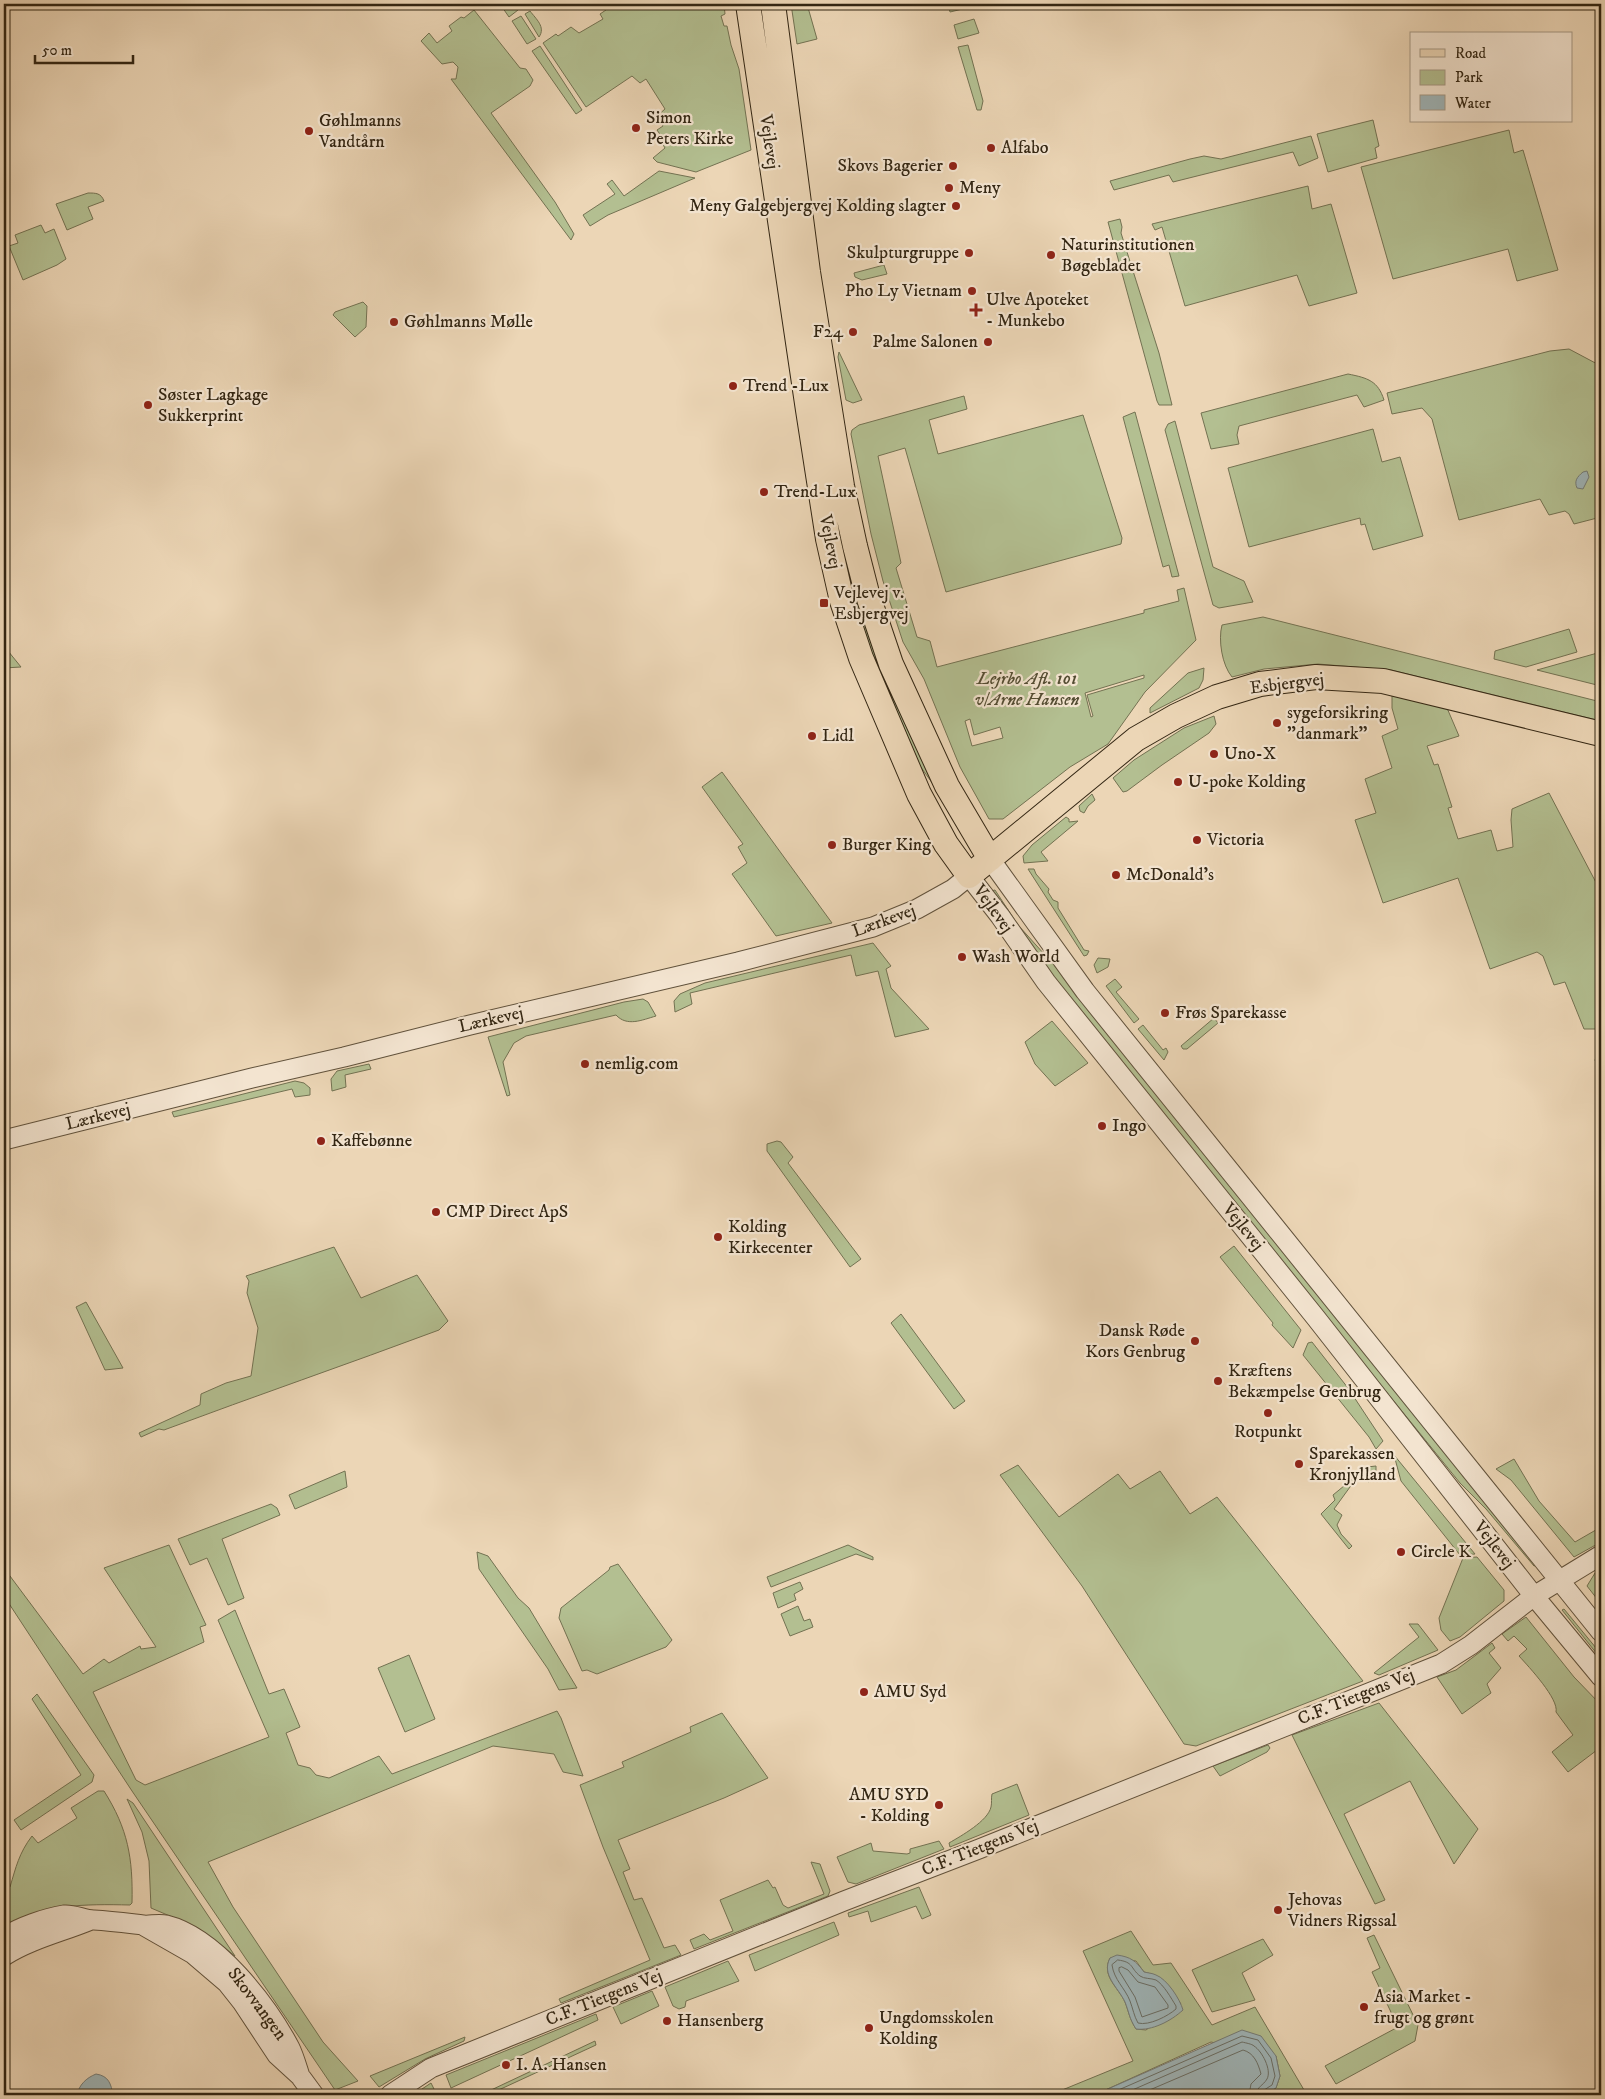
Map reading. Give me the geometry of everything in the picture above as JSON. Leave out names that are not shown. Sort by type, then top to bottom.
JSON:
[{"type":"main road","name":"Vejlevej","points":[[748,4],[828,539],[842,601],[861,658],[920,794],[946,844],[969,876]]},
{"type":"main road","name":"Vejlevej","points":[[773,4],[808,272],[842,486],[855,546],[867,593],[891,664],[947,786],[990,859]]},
{"type":"main road","name":"Esbjergvej","points":[[969,876],[1136,739],[1176,716],[1217,697],[1260,684],[1316,678],[1384,681],[1601,734]]},
{"type":"main road","points":[[920,794],[936,795],[964,842],[974,853],[990,859]]},
{"type":"street","name":"Vejlevej","points":[[990,859],[1085,991],[1601,1632]]},
{"type":"street","name":"Vejlevej","points":[[969,876],[1000,916],[1046,982],[1316,1318],[1534,1596],[1601,1677]]},
{"type":"street","name":"Lærkevej","points":[[4,1140],[344,1057],[470,1024],[738,962],[873,928],[917,909],[953,889],[969,876]]},
{"type":"street","name":"C.F. Tietgens Vej","points":[[390,2095],[431,2068],[844,1901],[1441,1664],[1471,1645],[1534,1596],[1601,1555]]},
{"type":"street","name":"Skovvangen","points":[[4,1938],[38,1923],[66,1915],[91,1920],[111,1920],[144,1925],[193,1954],[210,1967],[242,2002],[277,2055],[300,2076],[314,2095]]},
{"type":"street","name":"Skovvangen","points":[[4,1956],[34,1941],[91,1920]]},
{"type":"green space","points":[[500,4],[514,4],[518,10],[509,17]]},
{"type":"green space","points":[[602,4],[724,4],[725,14],[721,16],[724,26],[727,26],[739,69],[751,150],[696,172],[657,162],[653,158],[665,148],[662,143],[664,140],[657,130],[663,126],[657,116],[665,109],[646,79],[640,83],[632,76],[586,107],[543,43],[571,27],[579,33],[603,19],[600,14],[606,10]]},
{"type":"green space","points":[[791,4],[807,4],[817,39],[797,44]]},
{"type":"green space","points":[[948,4],[971,4],[971,7],[950,12]]},
{"type":"green space","points":[[474,10],[520,68],[526,69],[533,80],[530,86],[491,113],[555,202],[574,234],[571,240],[451,79],[456,79],[458,67],[453,62],[442,64],[421,41],[429,33],[437,43],[452,31],[449,26]]},
{"type":"green space","points":[[530,11],[541,26],[539,37],[525,14]]},
{"type":"green space","points":[[521,16],[536,39],[527,44],[512,21]]},
{"type":"green space","points":[[974,19],[979,33],[958,39],[954,25]]},
{"type":"green space","points":[[968,45],[983,101],[981,110],[977,110],[958,47]]},
{"type":"green space","points":[[540,46],[582,110],[576,114],[532,51]]},
{"type":"green space","points":[[1373,120],[1379,146],[1375,148],[1377,158],[1328,172],[1317,134]]},
{"type":"green space","points":[[1509,130],[1514,153],[1523,150],[1558,270],[1517,281],[1508,249],[1393,279],[1361,167]]},
{"type":"green space","points":[[1311,136],[1318,158],[1299,166],[1293,152],[1173,182],[1169,175],[1114,190],[1110,181],[1190,159],[1204,156],[1221,159]]},
{"type":"green space","points":[[659,171],[695,178],[608,215],[590,226],[583,215],[615,194],[607,184],[612,180],[624,196]]},
{"type":"green space","points":[[1308,186],[1312,209],[1331,204],[1357,293],[1309,306],[1297,275],[1185,306],[1162,227],[1155,230],[1152,224]]},
{"type":"green space","points":[[88,193],[98,194],[104,201],[88,207],[93,219],[67,230],[56,204]]},
{"type":"green space","points":[[1120,219],[1121,233],[1159,353],[1172,405],[1159,405],[1157,401],[1108,222]]},
{"type":"green space","points":[[41,225],[45,233],[54,229],[66,259],[23,280],[9,246],[18,243],[15,235]]},
{"type":"green space","points":[[884,265],[887,274],[862,280],[855,277],[854,273]]},
{"type":"green space","points":[[363,302],[367,306],[366,327],[355,337],[333,315],[335,312]]},
{"type":"green space","points":[[1569,349],[1601,366],[1601,517],[1574,524],[1569,514],[1565,511],[1549,515],[1540,499],[1459,520],[1432,419],[1422,408],[1392,414],[1387,393],[1550,351]]},
{"type":"green space","points":[[839,352],[862,400],[853,403],[846,400],[838,357]]},
{"type":"green space","points":[[1348,374],[1371,381],[1379,388],[1384,400],[1364,407],[1357,395],[1239,426],[1237,435],[1239,444],[1211,449],[1201,413]]},
{"type":"green space","name":"Lejrbo Afl. 101 v/Arne Hansen","points":[[964,396],[967,409],[929,420],[938,454],[1083,415],[1122,538],[1121,544],[946,592],[905,448],[878,456],[901,563],[896,568],[917,637],[930,641],[937,667],[1144,613],[1144,610],[1179,601],[1177,590],[1184,588],[1196,640],[1145,692],[1108,744],[1070,767],[1003,819],[989,819],[960,767],[924,679],[903,642],[883,581],[871,534],[851,434],[852,430],[859,425]],"holes":[[[1144,675],[1144,678],[1087,695],[1093,716],[1091,717],[1085,693]],[[970,719],[974,735],[1000,727],[1003,738],[972,746],[965,721]]]},
{"type":"green space","points":[[1135,412],[1179,576],[1172,577],[1169,565],[1163,567],[1123,417]]},
{"type":"green space","points":[[1175,421],[1213,567],[1244,581],[1253,602],[1219,608],[1213,605],[1165,430],[1168,424]]},
{"type":"green space","points":[[1373,429],[1382,462],[1400,457],[1423,536],[1373,550],[1365,524],[1361,525],[1360,518],[1249,547],[1228,468]]},
{"type":"green space","points":[[827,443],[938,791],[915,759],[877,669],[854,602],[840,547]]},
{"type":"green space","points":[[1263,617],[1601,702],[1601,721],[1391,670],[1318,664],[1264,669],[1232,677],[1222,652],[1220,638],[1222,625]]},
{"type":"green space","points":[[1569,629],[1577,652],[1526,667],[1494,659],[1495,651]]},
{"type":"green space","points":[[4,646],[21,667],[4,668]]},
{"type":"green space","points":[[1601,652],[1601,686],[1537,670]]},
{"type":"green space","points":[[1204,668],[1203,680],[1199,688],[1150,713],[1150,708],[1188,673]]},
{"type":"green space","points":[[1392,695],[1447,708],[1459,736],[1427,746],[1434,765],[1438,764],[1452,807],[1448,808],[1458,839],[1491,830],[1497,851],[1513,847],[1512,809],[1549,793],[1601,892],[1601,1029],[1584,1029],[1565,982],[1554,985],[1543,956],[1537,952],[1490,969],[1458,878],[1383,903],[1355,820],[1376,813],[1365,779],[1392,768],[1382,736],[1398,729],[1392,708]]},
{"type":"green space","points":[[1214,716],[1216,724],[1209,733],[1123,792],[1113,778],[1134,760],[1184,728]]},
{"type":"green space","points":[[722,772],[832,923],[776,936],[732,874],[747,863],[738,847],[743,844],[702,787]]},
{"type":"green space","points":[[1092,794],[1095,800],[1084,813],[1080,811],[1079,806]]},
{"type":"green space","points":[[1066,817],[1069,819],[1069,822],[1078,821],[1041,852],[1048,861],[1024,863],[1023,856],[1032,845]]},
{"type":"green space","points":[[1028,869],[1034,869],[1049,889],[1048,892],[1053,900],[1058,902],[1058,908],[1084,950],[1089,951],[1087,955],[1084,956]]},
{"type":"green space","points":[[995,890],[1018,925],[1054,965],[1537,1565],[1534,1566],[1486,1509],[1460,1483],[1078,1010],[991,891]]},
{"type":"green space","points":[[873,943],[891,966],[886,969],[891,988],[929,1029],[895,1037],[878,971],[856,976],[851,955],[690,993],[692,1004],[675,1012],[674,1001],[680,994],[705,983]]},
{"type":"green space","points":[[1098,958],[1110,959],[1108,967],[1097,973],[1094,965]]},
{"type":"green space","points":[[1115,979],[1122,987],[1116,992],[1139,1019],[1134,1023],[1106,986]]},
{"type":"green space","points":[[643,999],[648,1002],[656,1016],[630,1022],[620,1019],[616,1015],[526,1036],[514,1043],[503,1062],[510,1095],[507,1096],[488,1037],[624,1002]]},
{"type":"green space","points":[[1214,1018],[1218,1023],[1187,1049],[1183,1049],[1181,1046]]},
{"type":"green space","points":[[1052,1021],[1088,1063],[1055,1086],[1035,1064],[1025,1042]]},
{"type":"green space","points":[[1143,1025],[1163,1050],[1166,1048],[1168,1052],[1164,1060],[1138,1029]]},
{"type":"green space","points":[[1601,1046],[1601,1075],[1595,1060]]},
{"type":"green space","points":[[369,1064],[371,1069],[345,1075],[346,1087],[332,1091],[331,1079],[337,1071]]},
{"type":"green space","points":[[295,1081],[304,1083],[310,1088],[310,1095],[295,1097],[292,1089],[174,1117],[172,1112]]},
{"type":"green space","points":[[777,1141],[781,1142],[793,1157],[788,1163],[861,1259],[850,1267],[767,1151],[767,1144]]},
{"type":"green space","points":[[1234,1246],[1301,1330],[1293,1348],[1272,1325],[1273,1323],[1220,1257]]},
{"type":"green space","points":[[334,1247],[361,1298],[417,1275],[448,1321],[439,1330],[141,1437],[139,1433],[200,1405],[201,1394],[226,1383],[251,1376],[258,1328],[247,1293],[249,1281],[246,1276]]},
{"type":"green space","points":[[86,1302],[123,1368],[105,1370],[76,1307]]},
{"type":"green space","points":[[901,1314],[965,1401],[954,1409],[891,1323]]},
{"type":"green space","points":[[1312,1342],[1348,1388],[1383,1441],[1376,1449],[1369,1437],[1303,1355],[1308,1343]]},
{"type":"green space","points":[[1394,1455],[1475,1554],[1460,1555],[1401,1481]]},
{"type":"green space","points":[[1514,1459],[1539,1501],[1575,1542],[1601,1527],[1601,1542],[1574,1557],[1511,1480],[1496,1469]]},
{"type":"green space","points":[[1018,1465],[1059,1517],[1118,1474],[1130,1489],[1160,1471],[1190,1514],[1217,1497],[1363,1681],[1196,1746],[1184,1744],[1082,1586],[1000,1475]]},
{"type":"green space","points":[[1376,1466],[1376,1471],[1369,1482],[1358,1476],[1334,1509],[1342,1515],[1337,1525],[1341,1534],[1352,1546],[1349,1549],[1321,1514],[1335,1500],[1333,1495],[1367,1467]]},
{"type":"green space","points":[[345,1471],[347,1487],[295,1509],[289,1495]]},
{"type":"green space","points":[[271,1504],[277,1508],[280,1515],[222,1539],[244,1598],[228,1605],[207,1558],[190,1565],[178,1539]]},
{"type":"green space","points":[[169,1545],[206,1625],[200,1627],[204,1642],[93,1692],[136,1780],[145,1785],[269,1737],[218,1620],[235,1610],[269,1694],[284,1689],[300,1727],[286,1733],[298,1765],[310,1768],[316,1775],[329,1778],[379,1756],[392,1774],[557,1711],[583,1776],[563,1772],[554,1754],[493,1746],[208,1862],[233,1907],[323,2042],[358,2081],[335,2090],[132,1791],[4,1596],[4,1568],[83,1674],[104,1659],[109,1663],[140,1646],[141,1649],[156,1647],[104,1568]]},
{"type":"green space","points":[[848,1545],[873,1557],[873,1560],[856,1554],[771,1587],[767,1577]]},
{"type":"green space","points":[[477,1552],[488,1556],[518,1598],[529,1608],[577,1688],[559,1690],[548,1669],[479,1569]]},
{"type":"green space","points":[[1477,1557],[1504,1590],[1504,1601],[1460,1637],[1450,1641],[1441,1630],[1439,1618],[1463,1558]]},
{"type":"green space","points":[[618,1564],[672,1640],[666,1647],[597,1674],[587,1670],[582,1671],[559,1618],[561,1608],[609,1570],[610,1567]]},
{"type":"green space","points":[[1601,1569],[1601,1604],[1587,1586],[1595,1573]]},
{"type":"green space","points":[[800,1582],[803,1589],[794,1594],[796,1600],[778,1608],[773,1593]]},
{"type":"green space","points":[[798,1606],[804,1621],[810,1619],[813,1627],[790,1636],[781,1614]]},
{"type":"green space","points":[[1564,1609],[1601,1654],[1601,1659],[1562,1610]]},
{"type":"green space","points":[[1526,1617],[1574,1677],[1601,1705],[1601,1747],[1568,1772],[1552,1752],[1573,1735],[1556,1712],[1556,1706],[1548,1691],[1519,1656],[1527,1649],[1514,1636],[1508,1641],[1502,1634]]},
{"type":"green space","points":[[1409,1624],[1418,1624],[1438,1650],[1379,1675],[1374,1673],[1419,1637]]},
{"type":"green space","points":[[1492,1643],[1495,1648],[1489,1653],[1501,1668],[1487,1684],[1491,1693],[1462,1714],[1437,1677],[1456,1670]]},
{"type":"green space","points":[[409,1655],[435,1719],[405,1732],[378,1668]]},
{"type":"green space","points":[[37,1694],[94,1775],[92,1782],[21,1830],[14,1820],[81,1775],[32,1699]]},
{"type":"green space","points":[[1379,1703],[1478,1829],[1454,1864],[1410,1781],[1344,1814],[1385,1900],[1375,1904],[1292,1735]]},
{"type":"green space","points":[[722,1713],[768,1778],[724,1798],[618,1840],[630,1869],[623,1872],[634,1900],[642,1898],[664,1948],[675,1945],[681,1955],[561,2003],[559,1999],[650,1960],[603,1847],[580,1785],[624,1767],[622,1762],[691,1732],[690,1727]]},
{"type":"green space","points":[[1268,1745],[1270,1748],[1267,1752],[1220,1776],[1213,1766]]},
{"type":"green space","points":[[1017,1784],[1029,1815],[950,1847],[949,1843],[985,1818],[991,1807],[992,1794]]},
{"type":"green space","points":[[98,1791],[104,1791],[124,1831],[130,1858],[132,1903],[130,1905],[81,1905],[50,1909],[4,1926],[4,1890],[10,1887],[18,1860],[32,1836],[38,1843],[77,1818],[71,1808]]},
{"type":"green space","points":[[127,1799],[133,1803],[235,1956],[198,1928],[151,1908],[149,1861],[142,1832]]},
{"type":"green space","points":[[939,1841],[944,1849],[856,1884],[848,1882],[837,1857],[871,1843],[873,1851],[907,1854],[910,1853],[910,1849]]},
{"type":"green space","points":[[811,1862],[820,1864],[830,1891],[828,1896],[694,1949],[690,1940],[704,1934],[710,1940],[733,1931],[720,1900],[768,1880],[773,1888],[775,1887],[783,1905],[788,1908],[824,1894]]},
{"type":"green space","points":[[919,1887],[931,1915],[922,1919],[916,1906],[871,1922],[868,1911],[849,1917],[848,1913]]},
{"type":"green space","points":[[834,1922],[839,1935],[755,1971],[749,1955]]},
{"type":"green space","points":[[1131,1931],[1153,1965],[1171,1963],[1212,2025],[1255,2007],[1307,2095],[1264,2095],[1276,2088],[1280,2076],[1276,2056],[1211,2042],[1101,2092],[1090,2095],[1050,2095],[1133,2061],[1083,1951]],"holes":[[[1110,1958],[1136,1961],[1144,1972],[1162,1980],[1181,2004],[1146,2030],[1136,2029],[1125,2002],[1109,1976],[1108,1970]]]},
{"type":"green space","points":[[1374,1935],[1418,2025],[1415,2041],[1336,2084],[1325,2066],[1398,2027],[1372,1972],[1380,1968],[1367,1938]]},
{"type":"green space","points":[[1263,1939],[1273,1955],[1242,1973],[1255,2000],[1212,2012],[1192,1970]]},
{"type":"green space","points":[[728,1961],[739,1981],[686,2001],[685,2007],[679,2009],[673,2006],[665,1987]]},
{"type":"green space","points":[[652,1991],[659,2006],[621,2024],[613,2007]]},
{"type":"green space","points":[[596,2014],[598,2020],[451,2088],[446,2075]]},
{"type":"green space","points":[[465,2037],[464,2041],[425,2059],[379,2087],[370,2076]]},
{"type":"green space","points":[[595,2041],[596,2045],[490,2094],[489,2091]]},
{"type":"green space","points":[[431,2083],[437,2095],[413,2095]]},
{"type":"water","points":[[1587,471],[1589,477],[1583,489],[1577,488],[1576,481],[1578,477]]},
{"type":"water","points":[[1117,1955],[1130,1958],[1144,1972],[1160,1977],[1176,1995],[1183,2010],[1161,2024],[1136,2029],[1122,1996],[1109,1975],[1108,1964],[1110,1958]]},
{"type":"water","points":[[1242,2030],[1261,2036],[1276,2056],[1280,2076],[1276,2088],[1264,2095],[1090,2095],[1101,2092]]},
{"type":"water","points":[[96,2074],[109,2081],[113,2095],[77,2095],[79,2088],[84,2082]]},
{"type":"place","name":"Simon Peters Kirke","points":[[636,128]]},
{"type":"place","name":"Gøhlmanns Vandtårn","points":[[309,131]]},
{"type":"place","name":"Alfabo","points":[[991,148]]},
{"type":"place","name":"Skovs Bagerier","points":[[953,166]]},
{"type":"place","name":"Meny","points":[[949,188]]},
{"type":"place","name":"Meny Galgebjergvej Kolding slagter","points":[[956,206]]},
{"type":"place","name":"Skulpturgruppe","points":[[969,253]]},
{"type":"place","name":"Naturinstitutionen Bøgebladet","points":[[1051,255]]},
{"type":"place","name":"Pho Ly Vietnam","points":[[972,291]]},
{"type":"place","name":"Ulve Apoteket - Munkebo","points":[[976,310]]},
{"type":"place","name":"Gøhlmanns Mølle","points":[[394,322]]},
{"type":"place","name":"F24","points":[[853,332]]},
{"type":"place","name":"Palme Salonen","points":[[988,342]]},
{"type":"place","name":"Trend -Lux","points":[[733,386]]},
{"type":"place","name":"Søster Lagkage Sukkerprint","points":[[148,405]]},
{"type":"place","name":"Trend-Lux","points":[[764,492]]},
{"type":"place","name":"Vejlevej v. Esbjergvej","points":[[824,603]]},
{"type":"place","name":"sygeforsikring \"danmark\"","points":[[1277,723]]},
{"type":"place","name":"Lidl","points":[[812,736]]},
{"type":"place","name":"Uno-X","points":[[1214,754]]},
{"type":"place","name":"U-poke Kolding","points":[[1178,782]]},
{"type":"place","name":"Victoria","points":[[1197,840]]},
{"type":"place","name":"Burger King","points":[[832,845]]},
{"type":"place","name":"McDonald's","points":[[1116,875]]},
{"type":"place","name":"Wash World","points":[[962,957]]},
{"type":"place","name":"Frøs Sparekasse","points":[[1165,1013]]},
{"type":"place","name":"nemlig.com","points":[[585,1064]]},
{"type":"place","name":"Ingo","points":[[1102,1126]]},
{"type":"place","name":"Kaffebønne","points":[[321,1141]]},
{"type":"place","name":"CMP Direct ApS","points":[[436,1212]]},
{"type":"place","name":"Kolding Kirkecenter","points":[[718,1237]]},
{"type":"place","name":"Dansk Røde Kors Genbrug","points":[[1195,1341]]},
{"type":"place","name":"Kræftens Bekæmpelse Genbrug","points":[[1218,1381]]},
{"type":"place","name":"Rotpunkt","points":[[1268,1413]]},
{"type":"place","name":"Sparekassen Kronjylland","points":[[1299,1464]]},
{"type":"place","name":"Circle K","points":[[1401,1552]]},
{"type":"place","name":"AMU Syd","points":[[864,1692]]},
{"type":"place","name":"AMU SYD - Kolding","points":[[939,1805]]},
{"type":"place","name":"Jehovas Vidners Rigssal","points":[[1278,1910]]},
{"type":"place","name":"Asia Market - frugt og grønt","points":[[1364,2007]]},
{"type":"place","name":"Hansenberg","points":[[667,2021]]},
{"type":"place","name":"Ungdomsskolen Kolding","points":[[869,2028]]},
{"type":"place","name":"I. A. Hansen","points":[[506,2065]]}]
